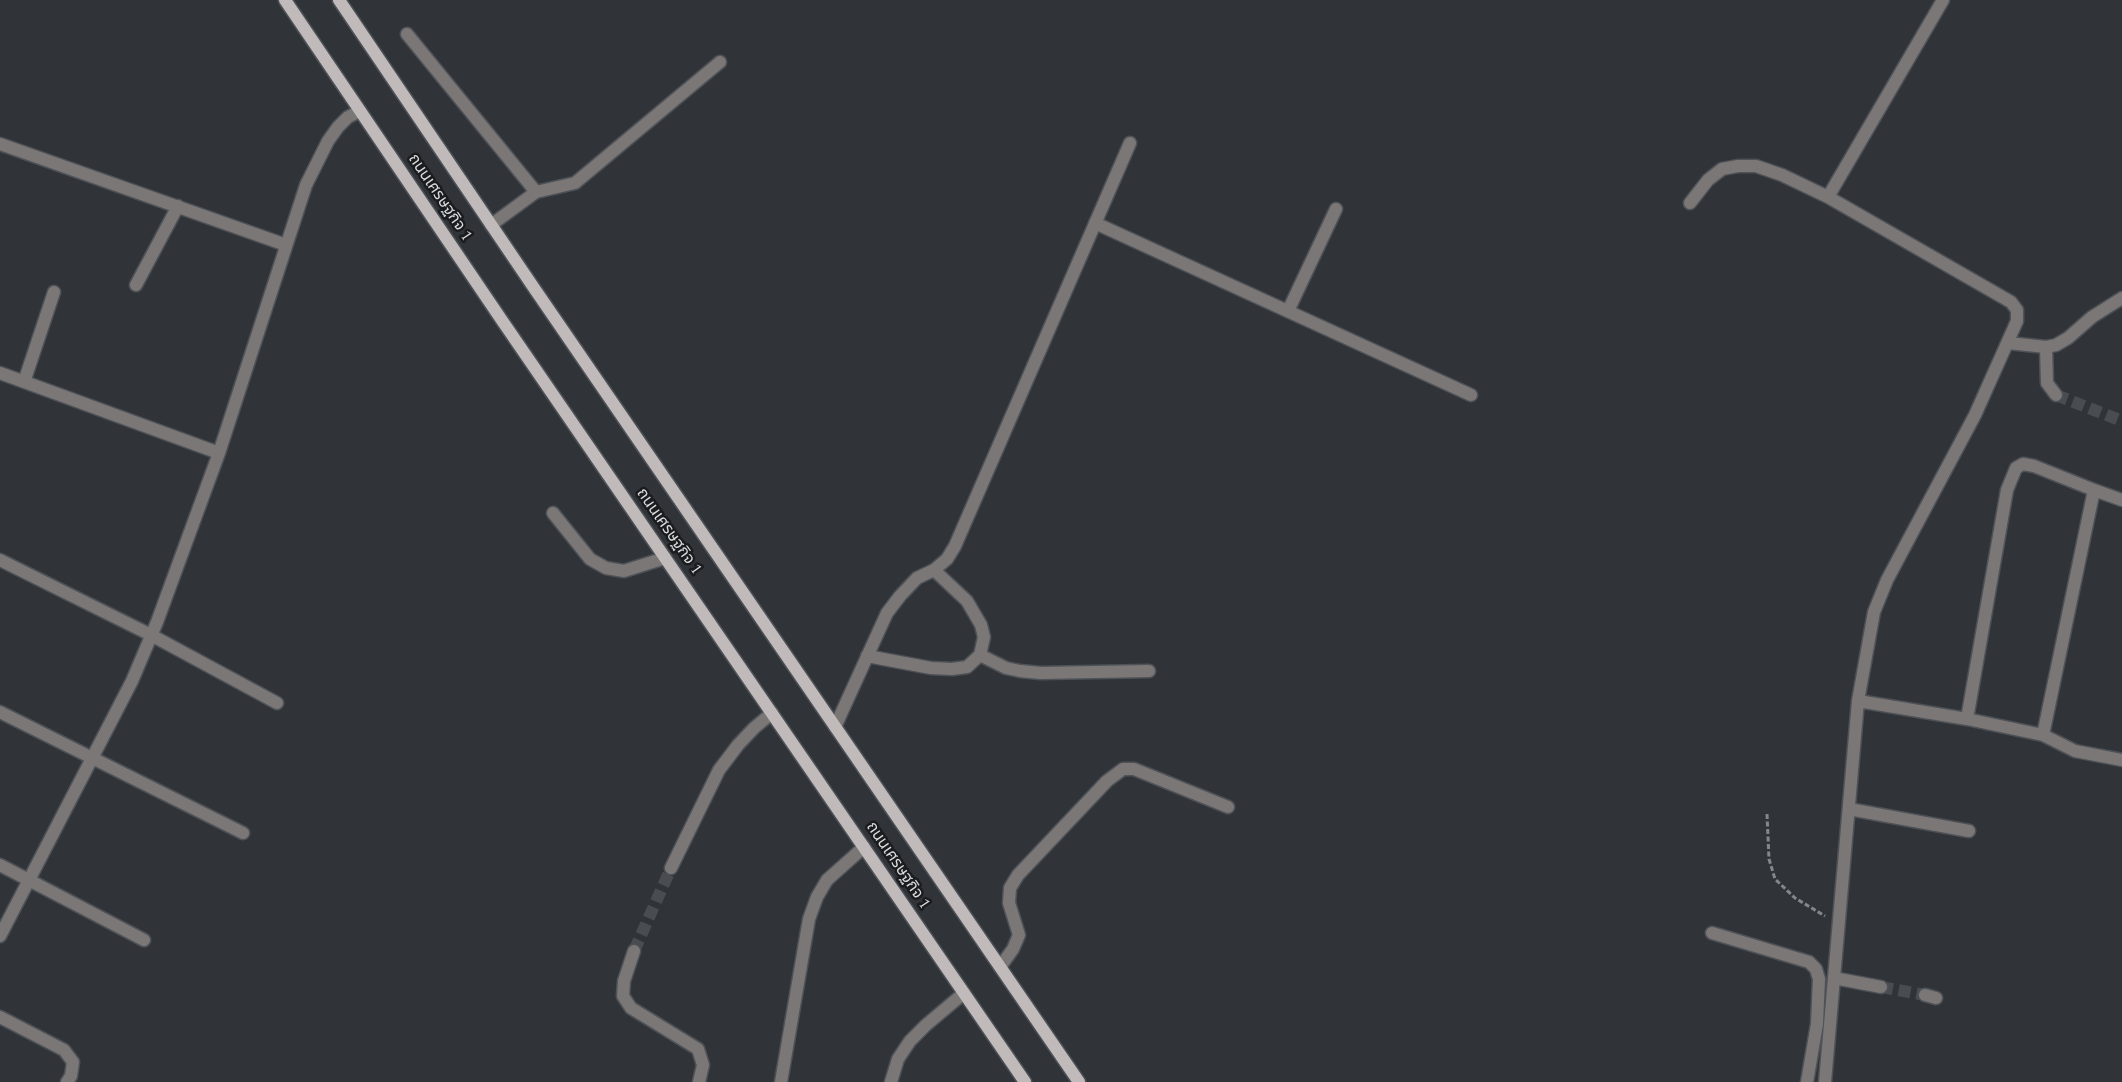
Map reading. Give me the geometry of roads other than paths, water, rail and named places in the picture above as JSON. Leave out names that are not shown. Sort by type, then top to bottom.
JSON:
[{"type":"main road","name":"ถนนเศรษฐกิจ 1","points":[[285,0],[1025,1082]]},
{"type":"main road","name":"ถนนเศรษฐกิจ 1","points":[[339,0],[1079,1082]]},
{"type":"street","points":[[1828,197],[1944,0]]},
{"type":"street","points":[[407,34],[536,192]]},
{"type":"street","points":[[491,224],[536,192],[575,183],[720,62]]},
{"type":"street","points":[[0,936],[132,681],[174,580],[219,453],[306,185],[328,141],[338,127],[360,111]]},
{"type":"street","points":[[835,727],[887,613],[917,578],[934,570],[947,559],[955,546],[1130,143]]},
{"type":"street","points":[[0,144],[286,245]]},
{"type":"street","points":[[1690,203],[1708,180],[1722,168],[1756,166],[1828,197],[2011,302],[2017,310],[2017,321],[1975,415],[1887,580],[1874,612],[1858,701],[1825,1082]]},
{"type":"street","points":[[136,285],[178,206]]},
{"type":"street","points":[[1288,311],[1336,209]]},
{"type":"street","points":[[1095,223],[1471,395]]},
{"type":"street","points":[[24,382],[54,292]]},
{"type":"street","points":[[2008,343],[2046,347],[2056,345],[2068,338],[2092,316],[2122,298]]},
{"type":"street","points":[[2046,347],[2047,383],[2056,395]]},
{"type":"street","points":[[0,373],[219,453]]},
{"type":"street","points":[[1967,719],[2007,490],[2016,468],[2023,464],[2034,466],[2122,500]]},
{"type":"street","points":[[2043,735],[2094,490]]},
{"type":"street","points":[[553,513],[590,559],[606,568],[624,571],[665,558]]},
{"type":"street","points":[[0,560],[151,635],[277,703]]},
{"type":"street","points":[[867,656],[931,668],[952,669],[967,667],[980,655],[984,637],[981,625],[967,601],[934,570]]},
{"type":"street","points":[[980,655],[1006,668],[1041,673],[1149,671]]},
{"type":"street","points":[[1858,701],[1967,719],[2043,735],[2075,751],[2122,760]]},
{"type":"street","points":[[0,712],[243,833]]},
{"type":"street","points":[[671,868],[719,770],[738,745],[772,713]]},
{"type":"street","points":[[1000,967],[1013,949],[1018,935],[1009,903],[1010,888],[1018,875],[1107,781],[1123,768],[1134,769],[1228,808]]},
{"type":"street","points":[[1849,809],[1969,831]]},
{"type":"street","points":[[781,1082],[809,920],[817,897],[827,880],[864,847]]},
{"type":"street","points":[[0,865],[144,940]]},
{"type":"street","points":[[1712,933],[1809,962],[1816,969],[1819,979],[1817,1024],[1807,1082]]},
{"type":"street","points":[[634,951],[624,981],[623,996],[631,1008],[698,1049],[703,1065],[698,1082]]},
{"type":"street","points":[[1834,978],[1881,987]]},
{"type":"street","points":[[891,1082],[898,1059],[910,1041],[964,993]]},
{"type":"street","points":[[0,1017],[64,1050],[73,1062],[71,1076],[67,1082]]},
{"type":"tunnel","points":[[2056,395],[2122,421]]},
{"type":"tunnel","points":[[634,951],[671,868]]},
{"type":"tunnel","points":[[1881,987],[1925,995]]}]
